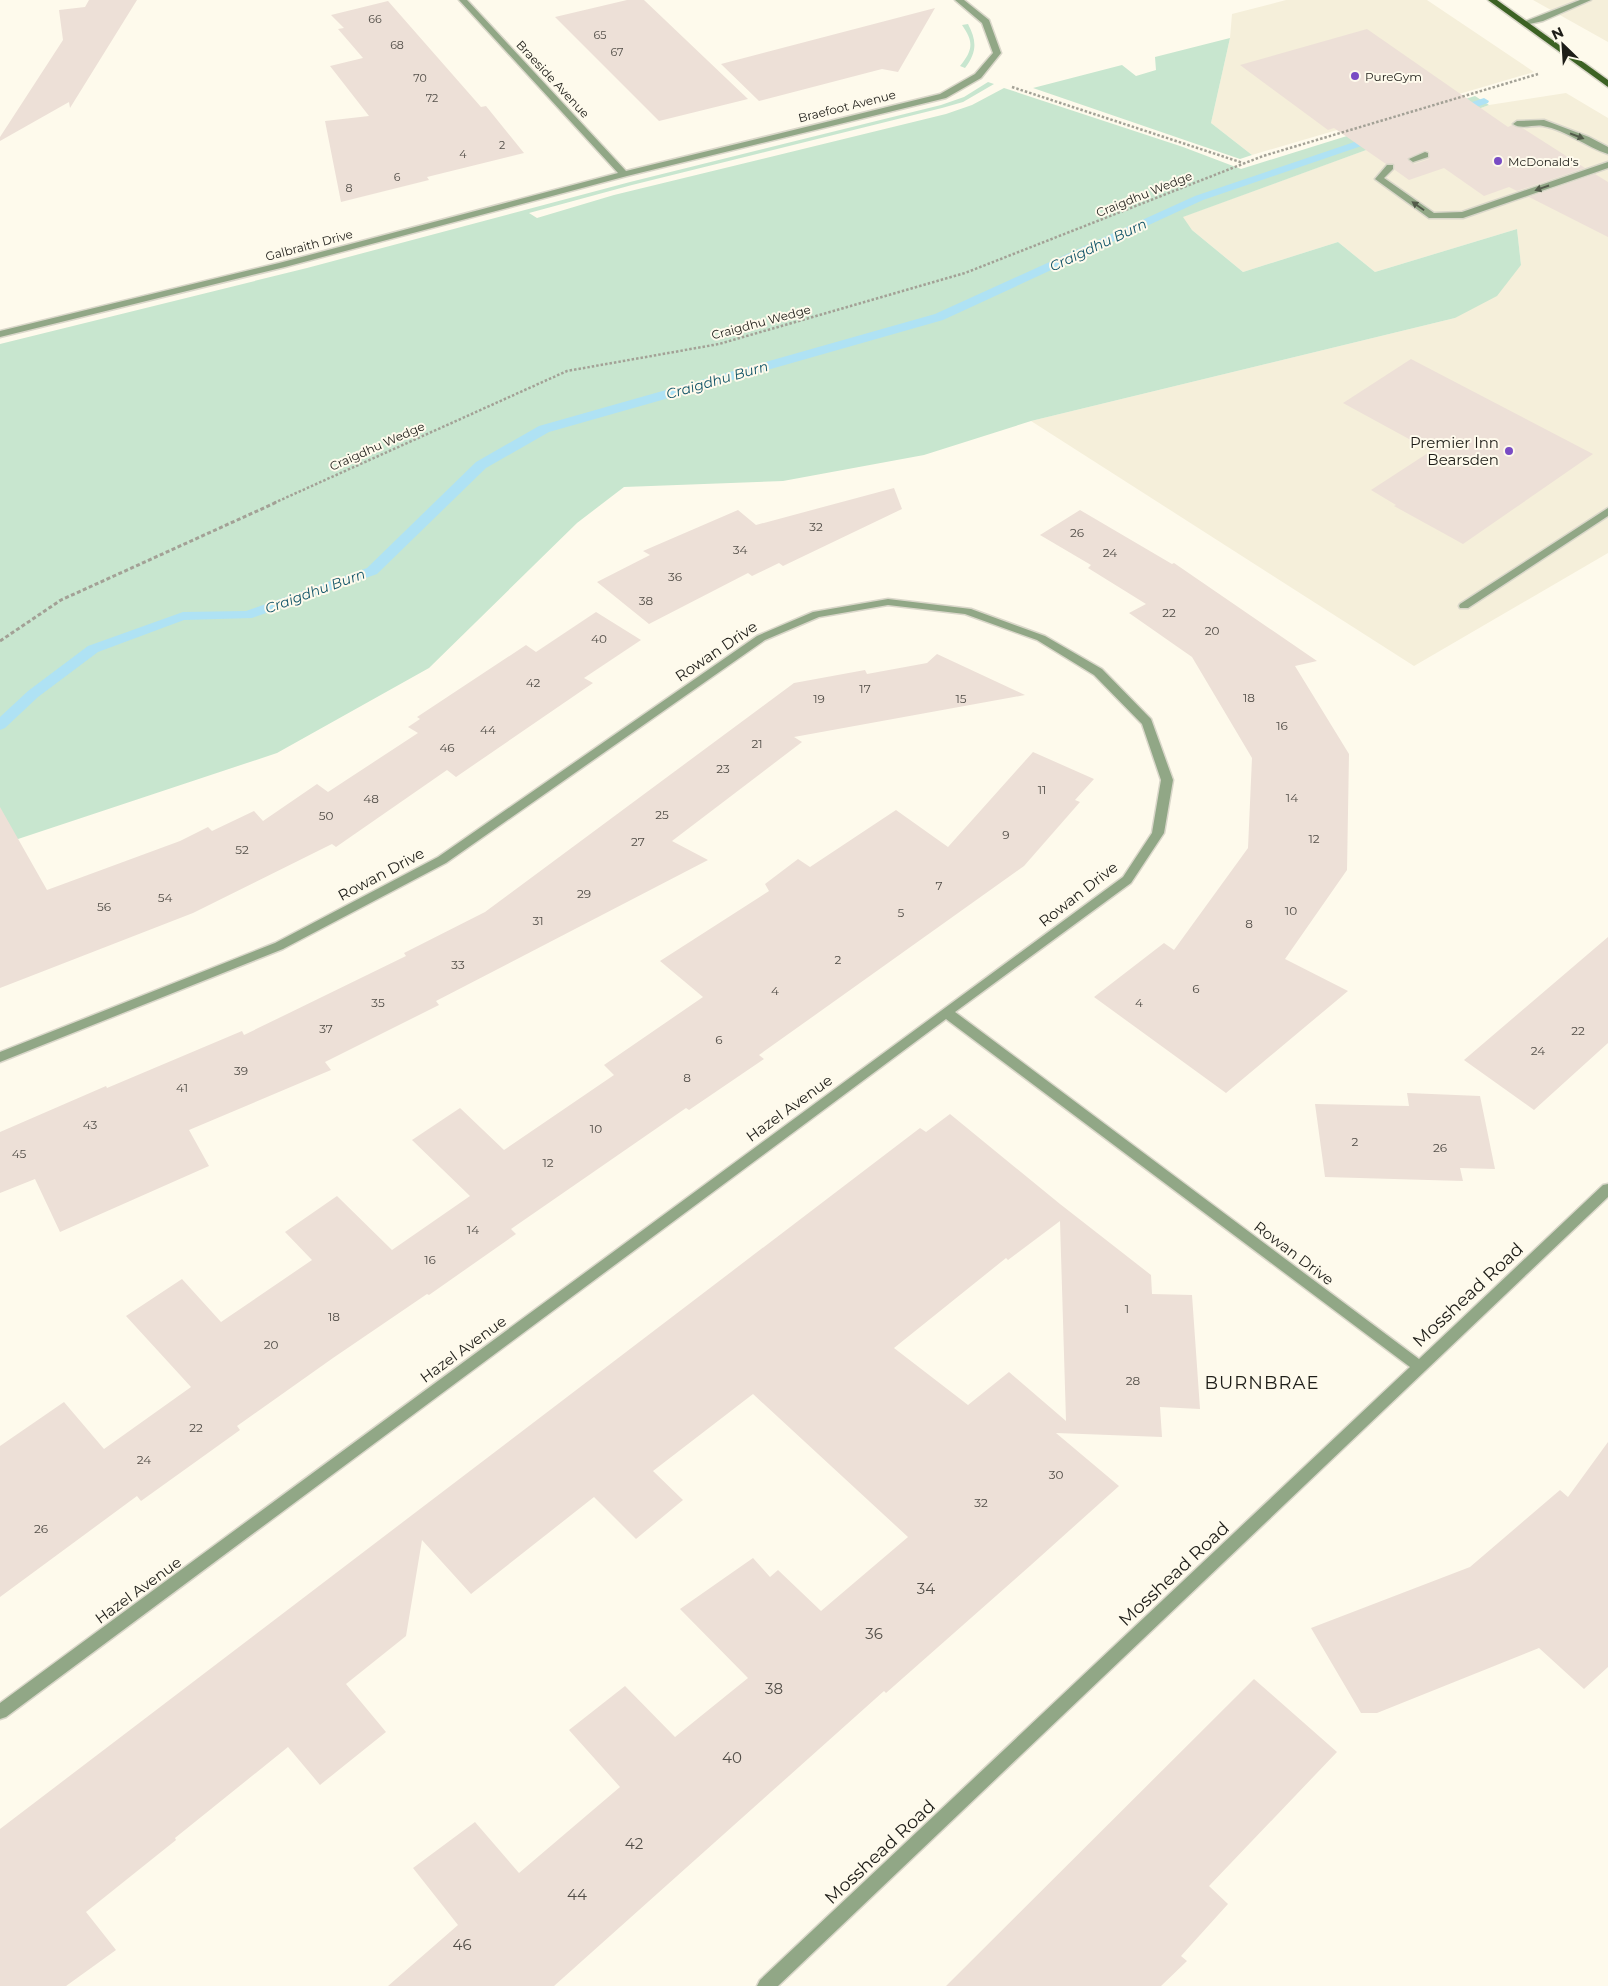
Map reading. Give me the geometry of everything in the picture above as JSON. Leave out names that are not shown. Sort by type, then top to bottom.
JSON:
[{"type":"main road","points":[[1492,0],[1608,84]]},
{"type":"street","name":"Braeside Avenue","points":[[463,0],[624,174]]},
{"type":"street","name":"Braefoot Avenue","points":[[624,174],[943,96],[978,76],[996,53],[986,22],[959,0]]},
{"type":"street","points":[[1525,23],[1587,0]]},
{"type":"street","points":[[1517,124],[1544,123],[1608,151]]},
{"type":"street","points":[[1412,159],[1425,155]]},
{"type":"street","points":[[1390,167],[1379,179],[1432,216],[1463,214],[1608,165]]},
{"type":"street","name":"Galbraith Drive","points":[[0,334],[282,265],[624,174]]},
{"type":"street","points":[[1464,606],[1608,511]]},
{"type":"street","name":"Rowan Drive","points":[[0,1058],[279,946],[442,860],[761,638],[818,614],[888,602],[967,611],[1040,638],[1098,672],[1147,722],[1167,780],[1158,833],[1127,880],[946,1012],[1420,1367]]},
{"type":"street","name":"Hazel Avenue","points":[[0,1712],[946,1012]]},
{"type":"street","name":"Mosshead Road","points":[[766,1986],[1608,1189]]},
{"type":"path","name":"Craigdhu Wedge","points":[[0,641],[61,600],[566,371],[719,344],[965,273],[1244,164],[1540,73]]},
{"type":"path","points":[[1027,91],[1244,164]]},
{"type":"shaded area","points":[[1286,0],[1427,0],[1534,72],[1252,155],[1211,123],[1230,38],[1232,14]]},
{"type":"shaded area","points":[[1533,0],[1608,0],[1608,42]]},
{"type":"shaded area","points":[[1566,93],[1608,118],[1608,553],[1414,666],[1031,421],[1455,318],[1521,265],[1517,229],[1375,272],[1338,242],[1243,272],[1192,230],[1182,217],[1489,105]]},
{"type":"green space","points":[[968,24],[973,36],[974,52],[965,68],[960,66],[970,50],[970,41],[962,25]]},
{"type":"green space","points":[[1230,38],[1211,123],[1252,155],[1240,159],[1033,88],[1122,65],[1136,76],[1156,70],[1155,57]]},
{"type":"green space","points":[[988,82],[994,84],[963,102],[942,108],[632,185],[529,213],[537,218],[614,195],[946,114],[972,105],[1004,88],[1183,147],[1241,169],[1475,96],[1489,105],[1183,217],[1192,230],[1243,272],[1338,242],[1375,272],[1517,229],[1521,265],[1497,296],[1455,318],[1031,421],[924,455],[783,481],[624,487],[577,523],[429,668],[277,753],[0,845],[0,344],[307,268],[630,182],[941,105],[964,97]]},
{"type":"building","points":[[89,0],[137,0],[70,108],[69,102],[0,141],[0,137],[63,40],[59,10],[85,7]]},
{"type":"building","points":[[627,0],[644,0],[748,99],[659,121],[555,17]]},
{"type":"building","points":[[388,1],[481,107],[486,106],[524,153],[427,177],[429,180],[341,202],[325,121],[369,116],[330,66],[363,58],[338,29],[344,28],[331,15]]},
{"type":"building","points":[[935,8],[898,72],[882,69],[759,101],[721,64]]},
{"type":"building","points":[[1367,29],[1508,127],[1512,125],[1524,129],[1585,168],[1517,191],[1509,187],[1484,196],[1444,168],[1409,180],[1395,170],[1394,164],[1386,164],[1334,128],[1328,130],[1240,65]],"holes":[[[1426,150],[1430,152],[1429,159],[1414,164],[1407,159]]]},
{"type":"building","points":[[1595,174],[1608,182],[1608,237],[1529,197]]},
{"type":"building","name":"Premier Inn Bearsden","points":[[1411,359],[1593,454],[1463,544],[1394,506],[1396,505],[1371,490],[1431,451],[1343,403]]},
{"type":"building","points":[[894,488],[902,509],[783,566],[779,563],[752,576],[748,573],[649,624],[597,582],[650,555],[643,551],[738,510],[756,525]]},
{"type":"building","points":[[1080,510],[1172,564],[1174,563],[1317,661],[1295,666],[1349,754],[1347,870],[1285,959],[1348,991],[1226,1093],[1094,997],[1164,943],[1174,950],[1248,848],[1252,758],[1192,657],[1129,613],[1146,604],[1088,568],[1091,565],[1040,535]]},
{"type":"building","points":[[596,612],[641,640],[584,678],[593,683],[456,777],[447,770],[336,847],[332,844],[193,913],[0,988],[0,807],[47,890],[180,841],[208,827],[212,831],[254,811],[263,821],[317,784],[328,792],[418,733],[408,727],[420,719],[417,717],[526,645],[536,652]]},
{"type":"building","points":[[937,654],[1025,695],[794,737],[802,742],[672,841],[708,860],[436,1001],[439,1005],[325,1062],[331,1070],[189,1130],[209,1166],[60,1232],[35,1179],[0,1193],[0,1132],[106,1086],[107,1088],[242,1031],[244,1035],[406,956],[404,953],[485,912],[794,683],[865,670],[867,674],[927,663]]},
{"type":"building","points":[[1033,752],[1094,779],[1075,800],[1080,802],[1024,866],[759,1055],[764,1059],[689,1110],[686,1108],[511,1229],[516,1234],[429,1295],[427,1294],[333,1358],[237,1426],[240,1430],[141,1501],[137,1496],[0,1597],[0,1446],[64,1402],[104,1449],[191,1387],[126,1316],[182,1279],[221,1322],[312,1260],[285,1232],[337,1196],[392,1250],[470,1196],[412,1140],[460,1108],[504,1150],[614,1075],[604,1065],[703,997],[660,961],[769,891],[765,884],[798,859],[810,867],[896,810],[948,847]]},
{"type":"building","points":[[1608,937],[1608,1043],[1534,1110],[1464,1060]]},
{"type":"building","points":[[1407,1093],[1480,1096],[1495,1169],[1460,1168],[1463,1181],[1325,1177],[1315,1104],[1409,1106]]},
{"type":"building","points":[[950,1114],[1151,1275],[1152,1294],[1192,1295],[1200,1409],[1160,1407],[1162,1437],[1056,1433],[1119,1486],[886,1693],[884,1691],[554,1986],[388,1986],[458,1925],[413,1868],[475,1822],[519,1873],[620,1787],[569,1730],[625,1686],[675,1737],[748,1678],[680,1609],[753,1558],[770,1577],[778,1570],[821,1611],[908,1537],[753,1394],[653,1471],[683,1500],[636,1539],[594,1497],[471,1594],[422,1540],[406,1636],[346,1684],[386,1732],[320,1785],[288,1747],[86,1912],[116,1950],[66,1986],[0,1986],[0,1829],[920,1128],[926,1132]],"holes":[[[1060,1221],[1066,1421],[1009,1372],[968,1405],[894,1348],[1006,1258],[1008,1260]]]},
{"type":"building","points":[[1608,1442],[1608,1667],[1584,1689],[1539,1648],[1377,1713],[1361,1713],[1311,1628],[1470,1567],[1560,1490],[1568,1497]]},
{"type":"building","points":[[1254,1679],[1337,1752],[1209,1886],[1228,1904],[1181,1956],[1187,1961],[1161,1986],[946,1986]]},
{"type":"waterway","name":"Craigdhu Burn","points":[[1456,111],[1484,101]]},
{"type":"waterway","name":"Craigdhu Burn","points":[[0,725],[33,694],[93,649],[183,616],[247,615],[372,571],[481,465],[544,429],[939,317],[1199,198],[1378,137]]},
{"type":"place","name":"PureGym","points":[[1355,76]]},
{"type":"place","name":"McDonald's","points":[[1498,161]]},
{"type":"place","name":"Premier Inn Bearsden","points":[[1509,451]]},
{"type":"district","name":"BURNBRAE","points":[[1262,1383]]}]
